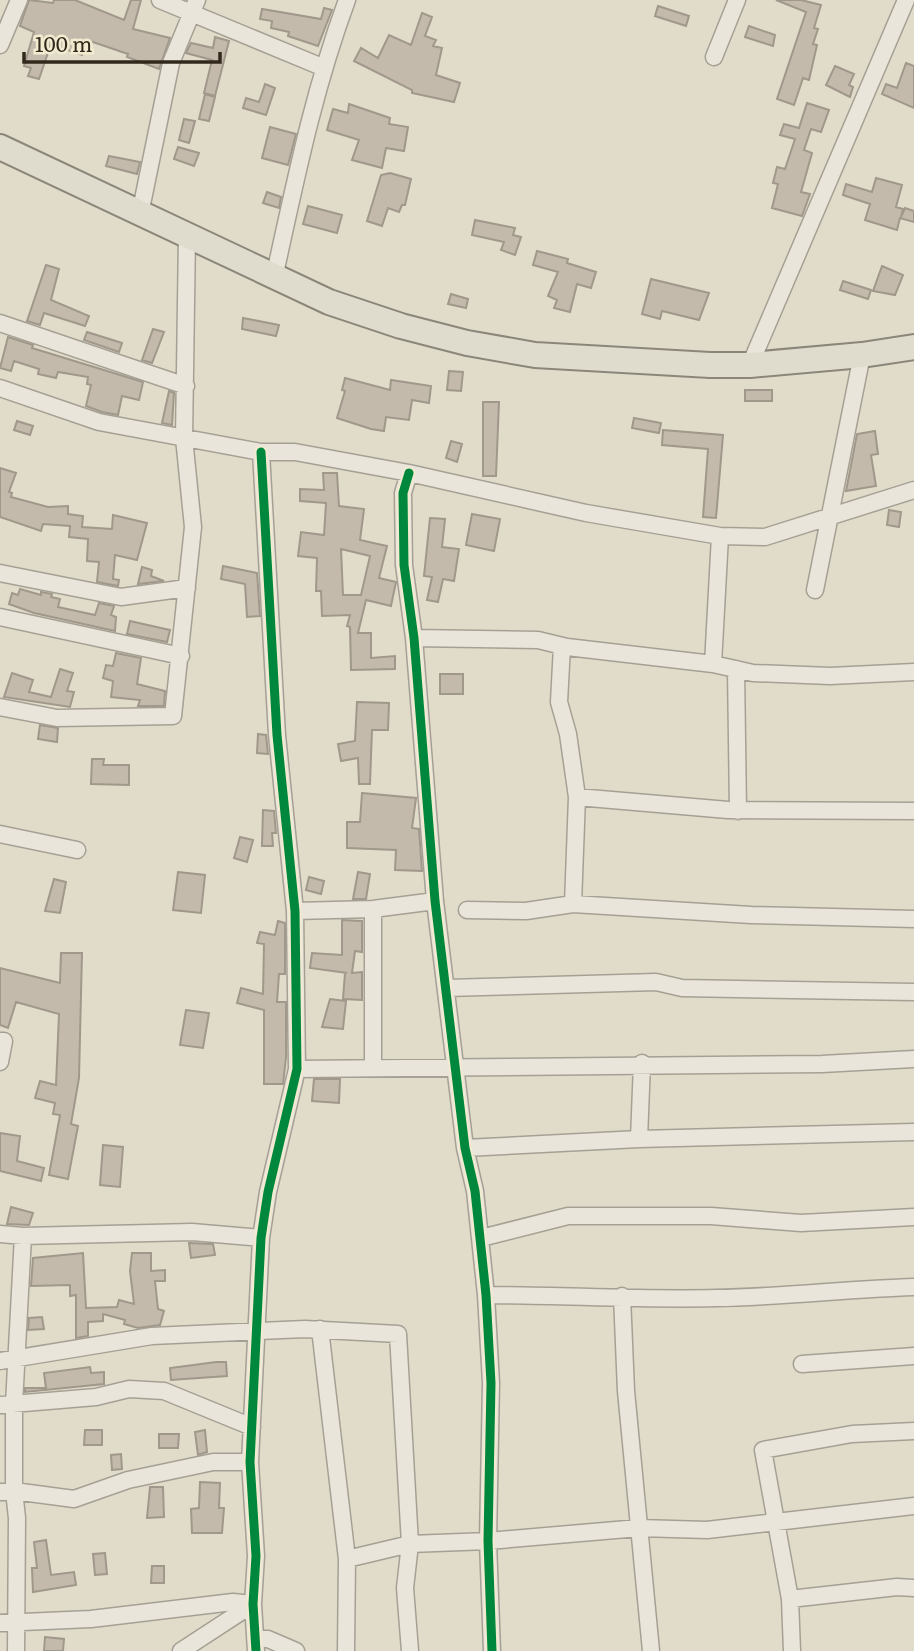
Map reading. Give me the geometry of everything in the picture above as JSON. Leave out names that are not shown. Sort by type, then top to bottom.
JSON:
[{"type":"main road","points":[[0,147],[328,302],[401,326],[467,343],[535,355],[750,365],[862,355],[913,346]]},
{"type":"street","points":[[0,45],[19,0]]},
{"type":"street","points":[[160,0],[194,7],[322,67]]},
{"type":"street","points":[[274,278],[322,67],[347,0]]},
{"type":"street","points":[[714,57],[737,0]]},
{"type":"street","points":[[750,365],[906,0]]},
{"type":"street","points":[[140,214],[171,64],[194,7]]},
{"type":"street","points":[[0,707],[57,718],[173,716],[193,527],[184,438],[187,236]]},
{"type":"street","points":[[0,323],[186,386]]},
{"type":"street","points":[[815,590],[862,355]]},
{"type":"street","points":[[0,388],[99,422],[261,452],[295,452],[409,473],[586,513],[720,536],[765,537],[914,490]]},
{"type":"street","points":[[261,452],[277,735],[295,911],[297,1069],[268,1192],[261,1238],[250,1462],[256,1556],[253,1604],[256,1645],[268,1639],[296,1651]]},
{"type":"street","points":[[409,473],[403,493],[404,565],[414,638],[435,901],[465,1148],[481,1238],[486,1295],[491,1383],[488,1541],[492,1651]]},
{"type":"street","points":[[713,664],[720,536]]},
{"type":"street","points":[[0,573],[121,597],[187,589]]},
{"type":"street","points":[[1,622],[181,656]]},
{"type":"street","points":[[414,638],[538,640],[562,646],[713,664],[753,673],[830,676],[914,672]]},
{"type":"street","points":[[562,646],[559,702],[568,734],[577,797],[573,904]]},
{"type":"street","points":[[736,669],[738,811]]},
{"type":"street","points":[[577,797],[738,811],[914,811]]},
{"type":"street","points":[[0,834],[77,850]]},
{"type":"street","points":[[295,911],[373,909],[435,901]]},
{"type":"street","points":[[467,910],[526,911],[573,904],[751,915],[914,919]]},
{"type":"street","points":[[373,909],[373,1066]]},
{"type":"street","points":[[447,988],[656,982],[682,988],[914,992]]},
{"type":"street","points":[[0,1041],[4,1041],[0,1062]]},
{"type":"street","points":[[297,1069],[642,1063],[822,1064],[914,1059]]},
{"type":"street","points":[[639,1139],[642,1063]]},
{"type":"street","points":[[465,1148],[639,1139],[914,1132]]},
{"type":"street","points":[[481,1238],[568,1216],[710,1216],[801,1223],[914,1217]]},
{"type":"street","points":[[0,1234],[23,1236],[192,1232],[261,1238]]},
{"type":"street","points":[[16,1651],[8,1623],[17,1518],[7,1492],[7,1404],[19,1359],[23,1236]]},
{"type":"street","points":[[486,1295],[712,1298],[795,1296],[855,1288],[914,1287]]},
{"type":"street","points":[[622,1296],[626,1391],[651,1651]]},
{"type":"street","points":[[0,1361],[152,1336],[257,1329],[320,1329],[398,1334],[410,1544],[405,1588],[410,1651]]},
{"type":"street","points":[[320,1329],[347,1559],[346,1651]]},
{"type":"street","points":[[802,1364],[914,1356]]},
{"type":"street","points":[[7,1404],[96,1397],[129,1389],[164,1391],[252,1427]]},
{"type":"street","points":[[792,1651],[790,1599],[763,1450],[852,1434],[914,1431]]},
{"type":"street","points":[[7,1492],[74,1499],[128,1480],[164,1472],[213,1462],[250,1462]]},
{"type":"street","points":[[347,1559],[410,1544],[488,1541],[639,1528],[707,1530],[914,1506]]},
{"type":"street","points":[[790,1599],[897,1587],[914,1588]]},
{"type":"street","points":[[8,1623],[91,1619],[233,1602],[253,1604]]},
{"type":"street","points":[[181,1651],[253,1604]]},
{"type":"building","points":[[29,0],[53,3],[54,0],[75,0],[124,20],[131,0],[141,0],[133,29],[170,38],[159,69],[127,57],[128,54],[87,40],[82,55],[51,44],[39,79],[28,76],[31,68],[24,66],[34,32],[20,26]]},
{"type":"building","points":[[776,0],[801,0],[821,5],[814,28],[818,29],[813,44],[817,45],[809,80],[803,78],[794,105],[777,99],[806,12]]},
{"type":"building","points":[[658,6],[689,16],[686,26],[655,16]]},
{"type":"building","points":[[324,8],[332,10],[318,46],[288,36],[289,32],[271,28],[272,21],[260,19],[262,9],[321,19]]},
{"type":"building","points":[[422,13],[432,17],[425,36],[436,40],[433,46],[442,48],[436,75],[460,83],[454,102],[412,93],[412,90],[354,61],[361,48],[378,58],[389,35],[411,45]]},
{"type":"building","points":[[749,26],[775,35],[773,46],[745,37]]},
{"type":"building","points":[[215,37],[229,41],[215,96],[204,93],[212,60],[186,53],[191,43],[213,48]]},
{"type":"building","points":[[906,63],[914,66],[914,108],[882,94],[886,84],[897,88]]},
{"type":"building","points":[[835,66],[854,74],[849,85],[853,87],[850,97],[826,85]]},
{"type":"building","points":[[265,84],[275,88],[266,115],[243,108],[246,98],[259,102]]},
{"type":"building","points":[[205,94],[215,97],[209,121],[199,119]]},
{"type":"building","points":[[807,103],[829,110],[821,132],[811,129],[804,150],[812,153],[801,192],[810,194],[802,216],[772,208],[778,184],[773,183],[777,167],[785,169],[795,139],[780,135],[784,124],[799,128]]},
{"type":"building","points":[[349,104],[390,118],[389,124],[408,127],[404,151],[386,148],[382,168],[352,160],[359,140],[327,130],[333,109],[348,113]]},
{"type":"building","points":[[184,119],[195,121],[189,143],[179,140]]},
{"type":"building","points":[[270,127],[296,134],[288,165],[262,158]]},
{"type":"building","points":[[178,147],[199,153],[194,166],[174,159]]},
{"type":"building","points":[[109,156],[140,162],[137,174],[106,166]]},
{"type":"building","points":[[390,173],[411,179],[405,205],[402,205],[399,212],[388,208],[382,226],[367,221],[381,175]]},
{"type":"building","points":[[876,178],[902,185],[896,207],[903,209],[901,217],[905,208],[914,211],[914,222],[900,218],[897,230],[865,220],[870,204],[843,195],[846,184],[872,192]]},
{"type":"building","points":[[267,192],[281,197],[279,208],[263,203]]},
{"type":"building","points":[[308,206],[342,215],[337,233],[303,224]]},
{"type":"building","points":[[475,220],[515,228],[513,235],[521,237],[515,255],[501,250],[504,242],[472,235]]},
{"type":"building","points":[[537,251],[568,259],[567,263],[596,272],[591,288],[577,284],[570,312],[554,308],[557,300],[548,296],[558,272],[533,265]]},
{"type":"building","points":[[46,265],[59,269],[51,300],[89,316],[85,326],[44,313],[40,325],[27,321]]},
{"type":"building","points":[[882,266],[903,275],[895,295],[873,291]]},
{"type":"building","points":[[651,279],[709,293],[699,320],[662,311],[660,319],[642,314]]},
{"type":"building","points":[[843,281],[871,290],[868,299],[840,290]]},
{"type":"building","points":[[451,294],[468,299],[466,308],[448,304]]},
{"type":"building","points":[[243,318],[279,325],[276,336],[242,329]]},
{"type":"building","points":[[153,329],[164,332],[152,363],[142,360]]},
{"type":"building","points":[[87,332],[122,343],[119,352],[84,340]]},
{"type":"building","points":[[8,337],[33,345],[32,348],[143,382],[139,400],[122,396],[118,415],[102,412],[86,406],[91,385],[87,384],[88,377],[58,372],[56,378],[38,374],[39,369],[14,361],[11,371],[0,368]]},
{"type":"building","points":[[449,371],[463,372],[461,391],[447,390]]},
{"type":"building","points":[[345,378],[390,390],[391,380],[431,386],[429,403],[412,400],[409,420],[386,417],[384,431],[371,429],[337,418],[345,391],[342,390]]},
{"type":"building","points":[[745,390],[772,390],[772,401],[745,401]]},
{"type":"building","points":[[169,391],[174,393],[172,425],[162,423]]},
{"type":"building","points":[[483,402],[499,402],[496,476],[483,476]]},
{"type":"building","points":[[634,418],[661,423],[659,433],[632,428]]},
{"type":"building","points":[[17,421],[33,426],[30,435],[14,430]]},
{"type":"building","points":[[663,430],[723,435],[716,518],[703,517],[708,449],[662,445]]},
{"type":"building","points":[[875,431],[878,454],[871,455],[876,486],[846,491],[857,434]]},
{"type":"building","points":[[451,441],[462,444],[457,462],[446,458]]},
{"type":"building","points":[[0,468],[16,473],[9,492],[12,493],[11,497],[48,507],[68,506],[68,514],[83,516],[82,527],[112,529],[113,515],[147,523],[137,560],[115,555],[113,579],[119,580],[118,586],[97,582],[99,562],[87,561],[88,539],[69,537],[70,526],[43,524],[41,531],[0,517]]},
{"type":"building","points":[[323,473],[337,473],[339,506],[364,509],[360,540],[387,546],[379,578],[396,582],[391,606],[366,600],[358,633],[371,633],[371,658],[395,656],[395,669],[351,670],[350,627],[347,626],[350,615],[322,616],[321,591],[316,591],[317,558],[298,556],[301,532],[324,535],[326,503],[300,501],[300,489],[324,490]],"holes":[[[341,549],[370,556],[361,595],[343,595]]]},
{"type":"building","points":[[889,510],[901,512],[899,527],[887,525]]},
{"type":"building","points":[[472,514],[500,519],[494,551],[466,545]]},
{"type":"building","points":[[430,518],[445,519],[442,547],[459,549],[454,581],[443,579],[438,602],[427,600],[432,577],[424,576]]},
{"type":"building","points":[[223,566],[257,573],[260,616],[247,617],[245,584],[221,579]]},
{"type":"building","points":[[142,567],[152,570],[151,576],[164,581],[138,584]]},
{"type":"building","points":[[20,589],[41,595],[41,592],[52,594],[51,597],[60,599],[58,607],[95,615],[99,603],[114,606],[111,615],[116,617],[115,631],[34,613],[9,604],[12,593],[18,595]]},
{"type":"building","points":[[130,621],[170,630],[167,642],[127,634]]},
{"type":"building","points":[[116,653],[141,658],[137,684],[165,691],[164,706],[138,706],[140,700],[111,697],[113,681],[103,678],[106,665],[113,666]]},
{"type":"building","points":[[60,669],[73,673],[67,691],[74,692],[70,707],[4,697],[12,673],[33,680],[29,692],[51,697]]},
{"type":"building","points":[[440,674],[463,674],[463,694],[440,694]]},
{"type":"building","points":[[357,702],[389,703],[388,730],[372,730],[370,784],[359,784],[358,758],[341,761],[338,744],[355,741]]},
{"type":"building","points":[[40,725],[58,728],[57,742],[38,739]]},
{"type":"building","points":[[258,734],[266,735],[268,754],[257,753]]},
{"type":"building","points":[[92,759],[104,759],[103,765],[129,765],[129,785],[91,784]]},
{"type":"building","points":[[362,793],[416,798],[412,828],[419,829],[422,871],[395,870],[396,850],[347,848],[347,822],[360,822]]},
{"type":"building","points":[[263,810],[274,811],[276,833],[272,833],[273,846],[262,846]]},
{"type":"building","points":[[240,837],[253,840],[247,862],[234,858]]},
{"type":"building","points":[[178,872],[205,875],[201,913],[173,910]]},
{"type":"building","points":[[358,872],[370,874],[366,899],[353,899]]},
{"type":"building","points":[[309,877],[324,881],[321,894],[306,890]]},
{"type":"building","points":[[54,879],[66,882],[60,913],[45,911]]},
{"type":"building","points":[[342,920],[362,921],[362,952],[355,951],[352,973],[362,972],[362,1000],[343,999],[347,973],[310,968],[312,953],[342,955]]},
{"type":"building","points":[[278,921],[285,923],[285,974],[279,974],[277,1002],[286,1002],[286,1057],[283,1084],[264,1084],[264,1010],[237,1003],[241,988],[263,994],[264,944],[257,943],[260,932],[275,935]]},
{"type":"building","points":[[61,953],[82,953],[79,1078],[71,1124],[78,1126],[68,1179],[49,1175],[60,1115],[53,1114],[55,1103],[35,1098],[40,1081],[56,1085],[59,1014],[16,1002],[8,1028],[0,1025],[0,968],[60,983]]},
{"type":"building","points":[[330,999],[346,1001],[343,1029],[322,1027]]},
{"type":"building","points":[[186,1010],[209,1013],[203,1048],[180,1045]]},
{"type":"building","points":[[314,1079],[340,1079],[339,1103],[312,1101]]},
{"type":"building","points":[[0,1133],[20,1136],[17,1161],[44,1168],[41,1181],[0,1171]]},
{"type":"building","points":[[103,1145],[123,1147],[120,1187],[100,1185]]},
{"type":"building","points":[[11,1207],[33,1213],[29,1225],[7,1224]]},
{"type":"building","points":[[189,1243],[213,1244],[215,1255],[191,1258]]},
{"type":"building","points":[[83,1253],[86,1308],[117,1307],[119,1300],[134,1304],[130,1271],[132,1253],[151,1253],[151,1271],[165,1270],[165,1281],[155,1281],[158,1309],[164,1311],[160,1325],[138,1328],[124,1324],[125,1320],[103,1314],[103,1321],[88,1322],[88,1336],[76,1338],[76,1295],[70,1296],[70,1285],[31,1286],[33,1258]]},
{"type":"building","points":[[42,1317],[44,1329],[28,1330],[29,1318]]},
{"type":"building","points":[[226,1362],[227,1376],[171,1380],[170,1368]]},
{"type":"building","points":[[90,1367],[91,1373],[104,1372],[104,1384],[25,1392],[25,1388],[46,1388],[44,1373]]},
{"type":"building","points":[[85,1430],[102,1430],[102,1445],[84,1445]]},
{"type":"building","points":[[205,1430],[207,1452],[198,1455],[195,1432]]},
{"type":"building","points":[[159,1434],[179,1434],[178,1448],[159,1448]]},
{"type":"building","points":[[121,1454],[122,1469],[112,1470],[111,1455]]},
{"type":"building","points":[[200,1482],[220,1483],[219,1508],[224,1508],[222,1533],[192,1533],[191,1509],[199,1508]]},
{"type":"building","points":[[150,1487],[163,1487],[164,1517],[147,1518]]},
{"type":"building","points":[[46,1540],[51,1575],[74,1572],[76,1585],[33,1592],[32,1568],[37,1568],[34,1542]]},
{"type":"building","points":[[105,1553],[107,1574],[95,1575],[93,1554]]},
{"type":"building","points":[[152,1566],[164,1566],[164,1583],[151,1583]]},
{"type":"building","points":[[45,1637],[64,1639],[63,1651],[44,1651]]},
{"type":"cycle path","points":[[256,1651],[253,1604],[256,1556],[250,1462],[261,1238],[268,1192],[297,1069],[295,911],[277,735],[261,452]]},
{"type":"cycle path","points":[[409,473],[403,493],[404,565],[414,638],[435,901],[465,1148],[475,1191],[486,1295],[491,1383],[488,1541],[492,1651]]}]
